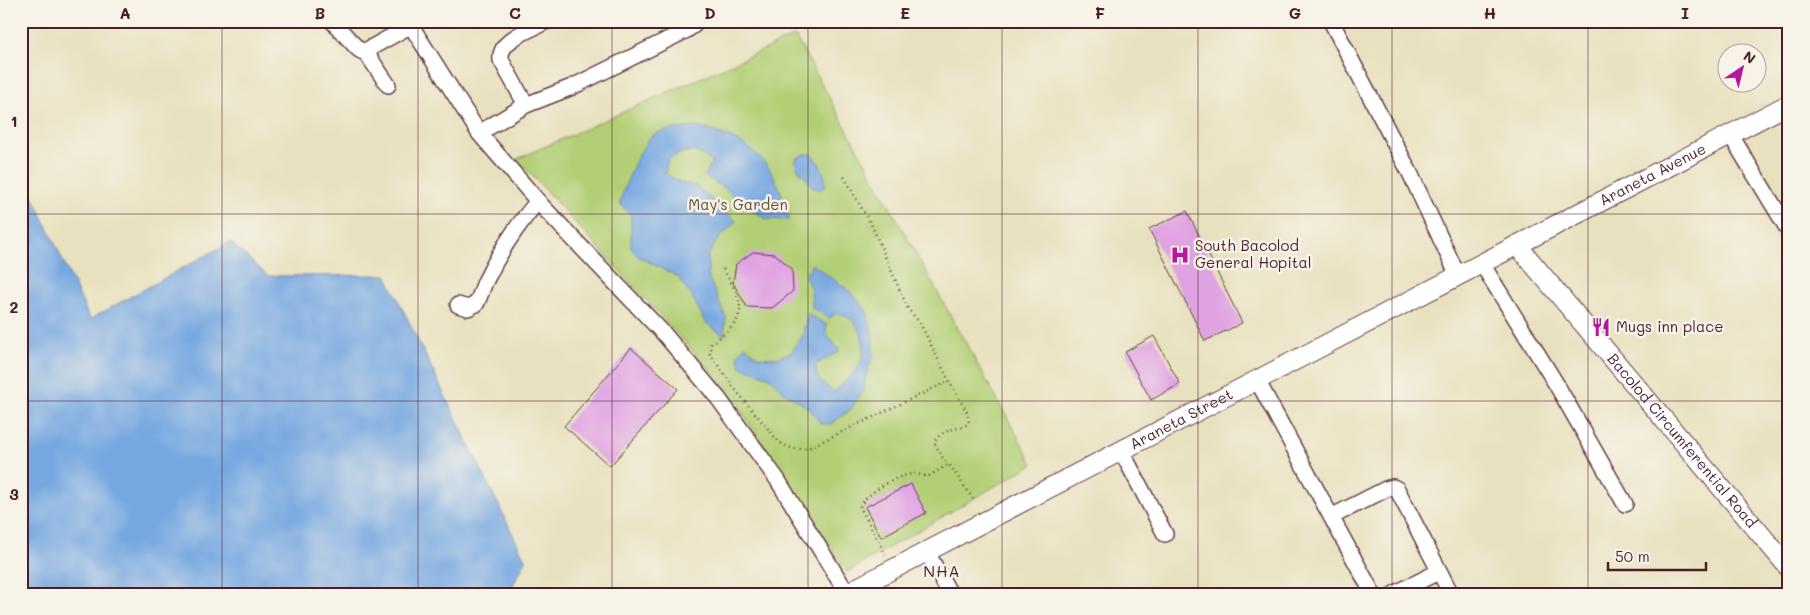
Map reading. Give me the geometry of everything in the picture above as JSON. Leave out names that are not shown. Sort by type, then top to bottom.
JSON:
[{"type":"main road","name":"Araneta Avenue","points":[[1516,245],[1789,104]]},
{"type":"main road","name":"Araneta Street","points":[[846,593],[1516,245]]},
{"type":"main road","name":"Bacolod Circumferential Road","points":[[1516,245],[1789,568]]},
{"type":"street","points":[[332,21],[363,52],[409,24],[479,132],[538,201],[665,335],[718,398],[777,478],[846,593]]},
{"type":"street","points":[[526,105],[504,65],[500,53],[503,46],[510,40],[547,21]]},
{"type":"street","points":[[479,132],[526,105],[572,87],[687,30],[696,21]]},
{"type":"street","points":[[1331,21],[1410,173],[1458,276]]},
{"type":"street","points":[[365,51],[388,85]]},
{"type":"street","points":[[1730,134],[1789,231]]},
{"type":"street","points":[[458,305],[468,308],[476,304],[485,282],[509,241],[524,217],[538,201]]},
{"type":"street","points":[[1482,264],[1555,382],[1625,504]]},
{"type":"street","points":[[1258,380],[1373,594]]},
{"type":"street","points":[[1121,450],[1165,534]]},
{"type":"street","points":[[1332,517],[1386,489],[1393,487],[1397,489],[1451,594]]},
{"type":"street","points":[[927,552],[950,594]]},
{"type":"street","points":[[1394,594],[1438,572]]},
{"type":"path","points":[[844,177],[872,226],[908,310],[920,323],[966,412],[969,422],[964,427],[952,429],[938,435],[934,442],[942,457],[973,499]]},
{"type":"path","points":[[723,269],[740,301],[740,311],[735,324],[711,344],[710,354],[739,395],[779,442],[788,448],[801,450],[810,448],[949,381]]},
{"type":"path","points":[[894,569],[863,514],[860,507],[863,501],[896,478],[913,474],[929,476],[949,464]]},
{"type":"green space","name":"May's Garden","points":[[795,36],[1033,464],[847,572],[724,385],[517,159]]},
{"type":"water","points":[[695,127],[732,138],[747,146],[759,156],[769,168],[777,183],[789,220],[766,219],[741,203],[726,189],[705,176],[712,162],[700,154],[690,151],[668,160],[665,173],[679,182],[696,186],[736,221],[716,242],[708,256],[708,276],[726,317],[724,336],[705,322],[693,298],[678,277],[639,257],[631,248],[631,216],[620,203],[638,157],[652,136],[667,130]]},
{"type":"water","points":[[804,154],[811,154],[820,165],[825,178],[825,187],[813,188],[800,172],[795,160]]},
{"type":"water","points":[[21,170],[90,319],[230,242],[268,276],[386,275],[526,561],[508,594],[21,594]]},
{"type":"water","points":[[812,264],[850,291],[866,309],[873,336],[873,357],[867,371],[863,392],[850,410],[831,424],[821,424],[809,408],[785,393],[770,377],[741,367],[738,355],[745,346],[759,357],[776,358],[791,352],[802,337],[808,314],[827,325],[826,333],[840,351],[815,365],[819,380],[834,392],[854,373],[859,366],[864,351],[860,332],[854,322],[845,316],[837,313],[829,318],[812,308],[811,290],[805,276]]},
{"type":"building","points":[[1187,211],[1242,323],[1205,341],[1149,229]]},
{"type":"building","points":[[753,252],[775,254],[792,269],[793,291],[772,308],[747,307],[733,283],[736,264]]},
{"type":"building","points":[[1154,336],[1180,384],[1151,400],[1125,352]]},
{"type":"building","points":[[631,348],[678,389],[610,466],[564,426]]},
{"type":"building","points":[[911,484],[926,513],[881,537],[865,507]]},
{"type":"place","name":"South Bacolod General Hopital","points":[[1180,255]]},
{"type":"place","name":"Mugs inn place","points":[[1601,327]]},
{"type":"district","name":"NHA","points":[[942,571]]}]
